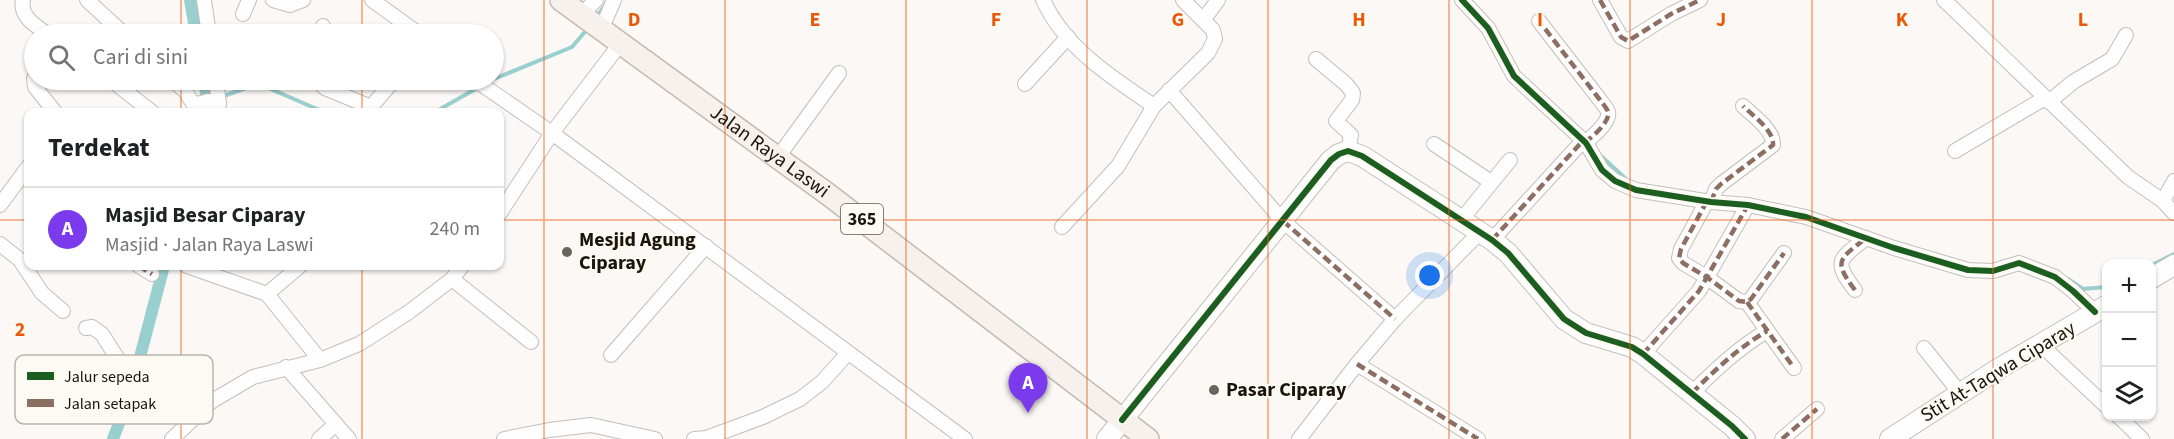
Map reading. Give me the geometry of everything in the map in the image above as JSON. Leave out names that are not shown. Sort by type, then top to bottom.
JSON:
[{"type":"main road","name":"Jalan Raya Laswi","points":[[561,0],[592,18],[620,44],[778,157],[1033,349],[1148,439]]},
{"type":"street","points":[[23,0],[24,15],[35,24]]},
{"type":"street","points":[[87,0],[113,24]]},
{"type":"street","points":[[204,0],[208,24]]},
{"type":"street","points":[[243,14],[249,0]]},
{"type":"street","points":[[273,0],[290,5],[298,4],[303,0]]},
{"type":"street","points":[[372,0],[405,24]]},
{"type":"street","points":[[592,18],[614,0]]},
{"type":"street","points":[[1043,0],[1068,37],[1106,74],[1154,105]]},
{"type":"street","points":[[1062,227],[1118,166],[1154,105],[1201,61],[1212,46],[1215,34],[1204,19],[1183,0]]},
{"type":"street","points":[[1204,19],[1218,0]]},
{"type":"street","points":[[1462,0],[1488,28],[1514,76],[1586,143],[1602,170],[1614,181],[1636,190],[1712,197],[1806,217],[1968,270],[1993,271],[2019,263],[2055,277],[2101,309]]},
{"type":"street","points":[[1600,0],[1621,37],[1628,41],[1671,14],[1700,0]]},
{"type":"street","points":[[1944,0],[2128,177],[2163,201],[2174,213]]},
{"type":"street","points":[[1299,439],[1395,319],[1606,122],[1608,112],[1539,21]]},
{"type":"street","points":[[1955,151],[2047,100],[2112,58],[2126,35]]},
{"type":"street","points":[[1025,84],[1068,37]]},
{"type":"street","points":[[504,207],[552,133],[620,44]]},
{"type":"street","points":[[1316,60],[1346,84],[1353,93],[1352,100],[1336,121],[1351,135],[1348,151]]},
{"type":"street","points":[[778,157],[839,73]]},
{"type":"street","points":[[38,90],[55,108]]},
{"type":"street","points":[[124,90],[147,108]]},
{"type":"street","points":[[184,90],[194,105],[207,102],[219,104],[217,90]]},
{"type":"street","points":[[329,90],[364,108]]},
{"type":"street","points":[[370,108],[385,90]]},
{"type":"street","points":[[488,90],[552,133],[965,439]]},
{"type":"street","points":[[1169,90],[1283,221],[1395,319]]},
{"type":"street","points":[[1743,106],[1767,129],[1772,136],[1773,145],[1712,197],[1691,228],[1679,258],[1689,268],[1708,278],[1739,301],[1747,302],[1784,253]]},
{"type":"street","points":[[1434,144],[1491,182]]},
{"type":"street","points":[[1107,439],[1331,160],[1348,151],[1362,156],[1486,236],[1508,253],[1564,319],[1586,333],[1632,346],[1692,393],[1745,439]]},
{"type":"street","points":[[1462,219],[1510,160]]},
{"type":"street","points":[[0,205],[24,174]]},
{"type":"street","points":[[2163,201],[2174,181]]},
{"type":"street","points":[[1643,354],[1699,291],[1748,204]]},
{"type":"street","points":[[1855,290],[1844,276],[1841,262],[1866,238]]},
{"type":"street","points":[[0,244],[24,267]]},
{"type":"street","points":[[611,355],[706,246]]},
{"type":"street","points":[[2156,275],[2174,265]]},
{"type":"street","points":[[26,270],[42,293],[63,311]]},
{"type":"street","points":[[146,270],[152,274]]},
{"type":"street","points":[[199,270],[267,294],[320,360]]},
{"type":"street","points":[[267,294],[295,270]]},
{"type":"street","points":[[213,400],[253,377],[320,360],[359,344],[409,312],[452,279],[459,270]]},
{"type":"street","points":[[452,279],[531,342]]},
{"type":"street","points":[[1747,302],[1794,368]]},
{"type":"street","name":"Stit At-Taqwa Ciparay","points":[[1890,439],[1960,393],[2101,309]]},
{"type":"street","points":[[86,328],[92,327],[102,334],[115,355]]},
{"type":"street","points":[[1692,393],[1724,362],[1750,341],[1767,331]]},
{"type":"street","points":[[2040,344],[2102,402]]},
{"type":"street","points":[[1924,348],[1960,393]]},
{"type":"street","points":[[694,439],[706,438],[725,431],[800,399],[822,382],[848,353]]},
{"type":"street","points":[[1357,364],[1478,439]]},
{"type":"street","points":[[286,367],[349,439]]},
{"type":"street","points":[[1782,439],[1817,409]]},
{"type":"street","points":[[2122,421],[2142,439]]},
{"type":"street","points":[[172,439],[188,424]]},
{"type":"street","points":[[319,439],[336,424]]},
{"type":"street","points":[[504,439],[591,425],[655,439]]},
{"type":"waterway","points":[[190,0],[194,24]]},
{"type":"waterway","points":[[597,16],[607,3]]},
{"type":"waterway","points":[[504,75],[572,47],[589,27]]},
{"type":"waterway","points":[[206,90],[207,108]]},
{"type":"waterway","points":[[221,97],[240,90]]},
{"type":"waterway","points":[[273,90],[315,108]]},
{"type":"waterway","points":[[442,108],[474,90]]},
{"type":"waterway","points":[[1601,156],[1626,179]]},
{"type":"waterway","points":[[2156,263],[2174,254]]},
{"type":"waterway","points":[[141,355],[163,270]]},
{"type":"waterway","points":[[2068,279],[2083,289],[2102,287]]},
{"type":"waterway","points":[[113,439],[119,424]]},
{"type":"marked path","points":[[1600,0],[1621,37],[1628,41],[1671,14],[1700,0]]},
{"type":"marked path","points":[[1492,240],[1579,145],[1598,131],[1608,116],[1606,107],[1539,21]]},
{"type":"marked path","points":[[1711,202],[1716,189],[1721,184],[1773,145],[1767,129],[1743,106]]},
{"type":"marked path","points":[[1707,201],[1681,249],[1679,258],[1739,301],[1747,302],[1751,299],[1784,253]]},
{"type":"marked path","points":[[1643,354],[1699,291],[1748,205]]},
{"type":"marked path","points":[[1283,221],[1395,319]]},
{"type":"marked path","points":[[1855,290],[1843,272],[1842,261],[1866,238]]},
{"type":"marked path","points":[[146,270],[152,274]]},
{"type":"marked path","points":[[1747,302],[1794,368]]},
{"type":"marked path","points":[[1692,393],[1737,352],[1767,331]]},
{"type":"marked path","points":[[1357,364],[1478,439]]},
{"type":"marked path","points":[[1782,439],[1817,409]]},
{"type":"cycle path","points":[[1462,0],[1488,28],[1514,76],[1586,143],[1602,170],[1615,181],[1636,190],[1711,202],[1748,205],[1806,217],[1894,248],[1968,270],[1993,271],[2019,263],[2055,277],[2095,312]]},
{"type":"cycle path","points":[[1122,420],[1331,160],[1348,151],[1362,156],[1492,240],[1508,253],[1564,319],[1586,333],[1632,347],[1643,354],[1745,439]]},
{"type":"place","name":"Mesjid Agung Ciparay","points":[[567,252]]},
{"type":"place","name":"Pasar Ciparay","points":[[1214,390]]},
{"type":"place","name":"Masjid Besar Ciparay","points":[[1028,413]]}]
